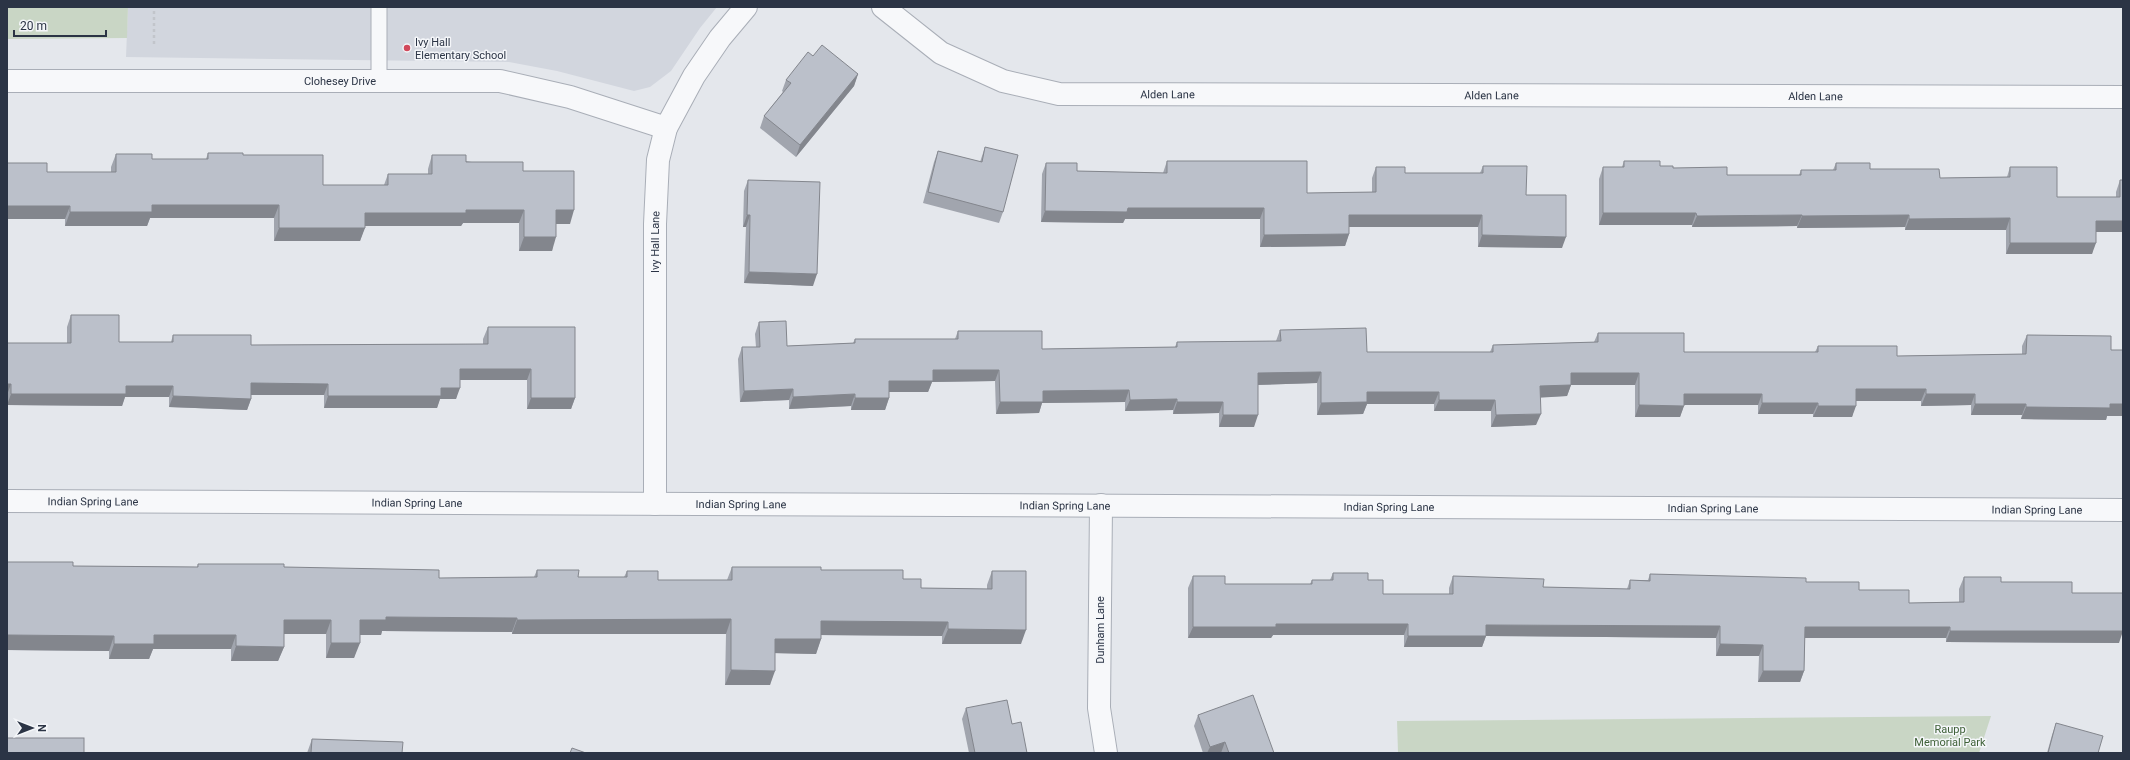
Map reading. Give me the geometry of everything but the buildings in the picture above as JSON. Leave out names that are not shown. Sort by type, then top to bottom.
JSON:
[{"type":"street","name":"Ivy Hall Lane","points":[[655,504],[655,224],[658,160],[666,128],[694,76],[720,38],[746,7]]},
{"type":"street","name":"Alden Lane","points":[[883,7],[941,53],[1003,81],[1059,94],[2123,97]]},
{"type":"street","name":"Clohesey Drive","points":[[7,81],[500,81],[570,97],[666,128]]},
{"type":"street","name":"Indian Spring Lane","points":[[7,500],[2123,510]]},
{"type":"street","name":"Dunham Lane","points":[[1101,506],[1099,708],[1106,753]]},
{"type":"lane","points":[[379,7],[379,81]]},
{"type":"path","points":[[154,7],[154,44]]},
{"type":"shaded area","name":"Ivy Hall Elementary School","points":[[128,7],[717,7],[700,28],[671,71],[650,87],[634,91],[557,71],[509,62],[126,57]]},
{"type":"green space","points":[[7,7],[128,7],[127,38],[7,39]]},
{"type":"green space","name":"Raupp Memorial Park","points":[[1991,716],[1979,753],[1398,753],[1397,721]]},
{"type":"place","name":"Ivy Hall Elementary School","points":[[407,48]]}]
